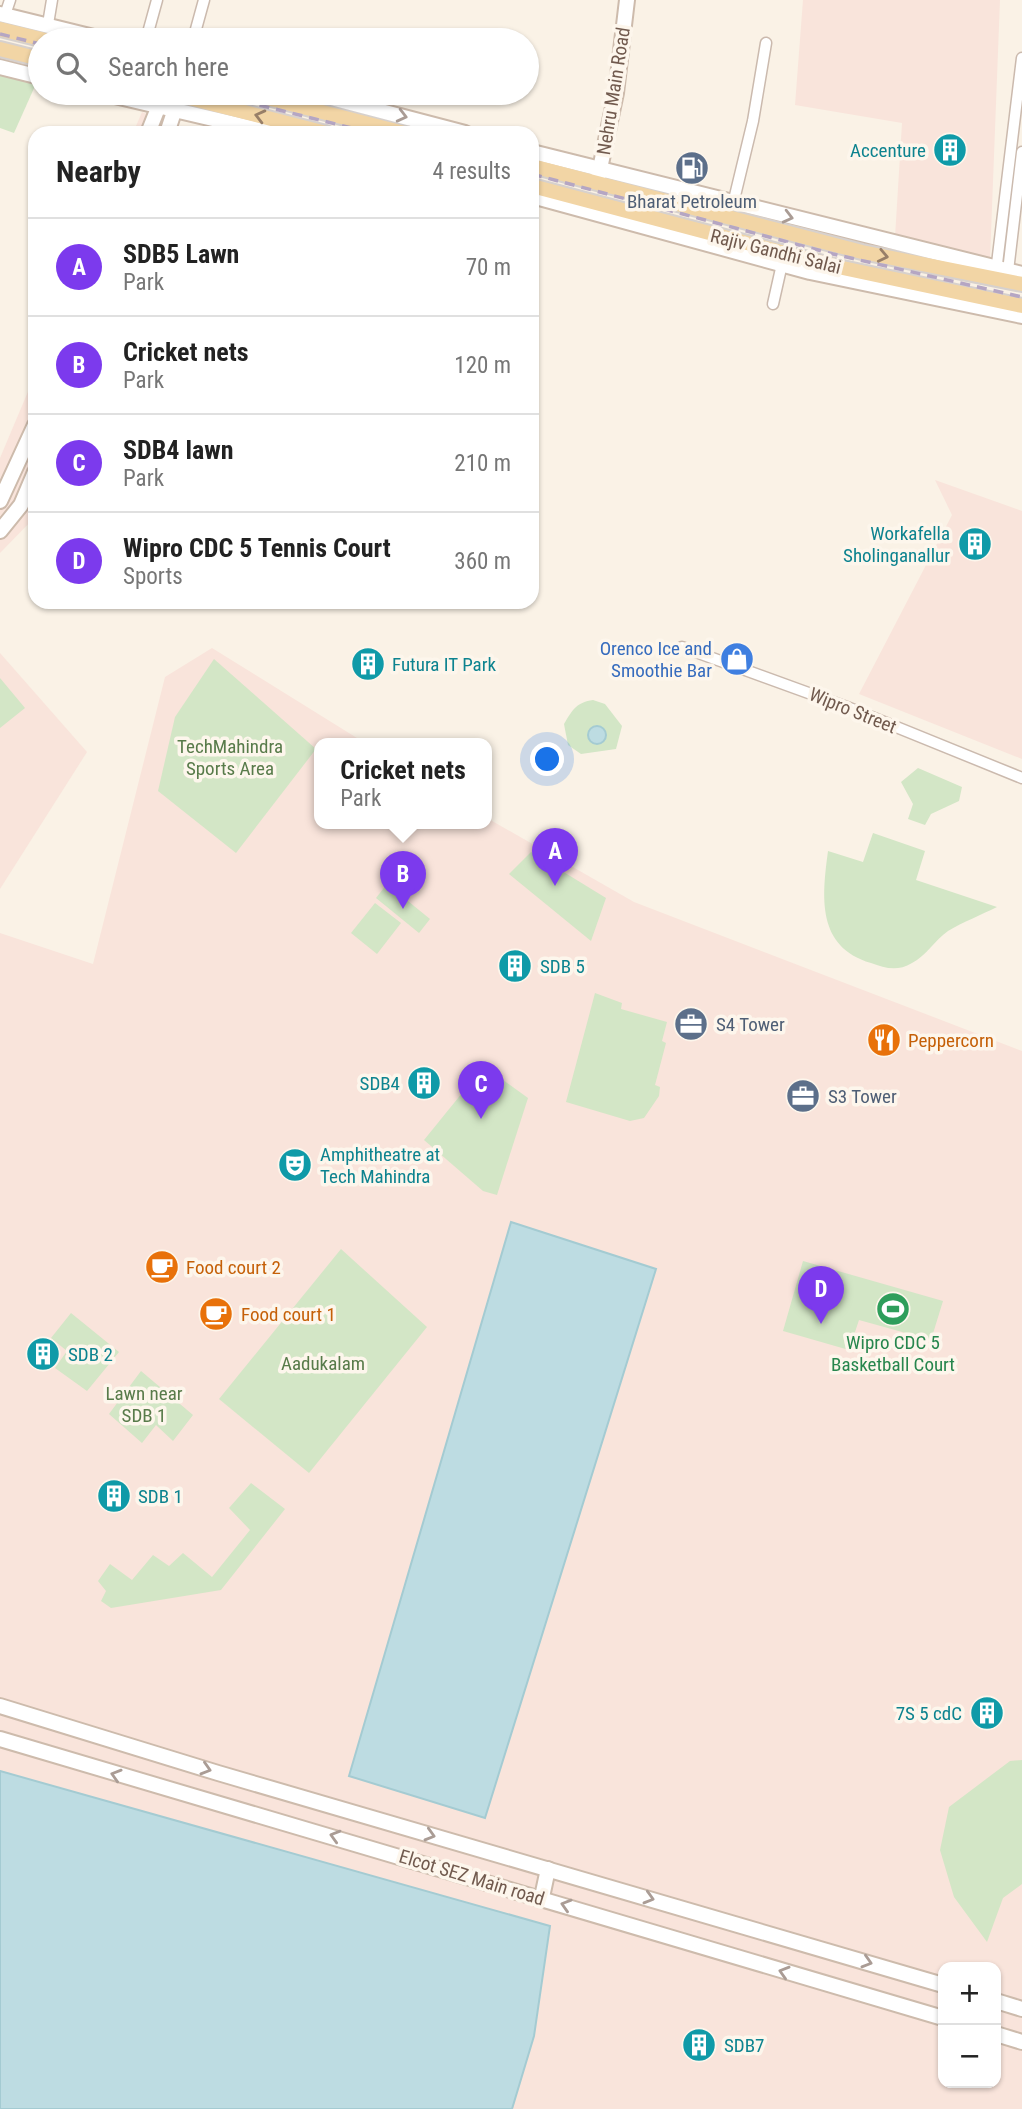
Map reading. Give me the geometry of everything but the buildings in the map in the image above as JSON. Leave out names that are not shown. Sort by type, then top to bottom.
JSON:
[{"type":"main road","points":[[2,19],[28,32]]},
{"type":"main road","points":[[0,49],[28,56]]},
{"type":"main road","points":[[217,105],[299,126]]},
{"type":"main road","points":[[295,105],[377,126]]},
{"type":"main road","name":"Rajiv Gandhi Salai","points":[[539,167],[598,176],[790,233],[1009,277]]},
{"type":"main road","name":"Rajiv Gandhi Salai","points":[[539,188],[783,259],[1015,305]]},
{"type":"main road","points":[[783,259],[790,233]]},
{"type":"main road","points":[[1009,277],[1015,305]]},
{"type":"street","points":[[10,0],[2,19],[62,28]]},
{"type":"street","points":[[48,24],[52,0]]},
{"type":"street","points":[[149,28],[157,0]]},
{"type":"street","points":[[196,28],[204,0]]},
{"type":"street","name":"Nehru Main Road","points":[[598,176],[617,93],[627,0]]},
{"type":"street","points":[[733,204],[753,121],[766,43]]},
{"type":"street","points":[[1009,277],[1022,58]]},
{"type":"street","points":[[0,67],[28,74]]},
{"type":"street","points":[[147,105],[240,126]]},
{"type":"street","points":[[358,105],[438,126]]},
{"type":"street","points":[[151,126],[158,108]]},
{"type":"street","points":[[169,126],[174,112]]},
{"type":"street","points":[[1009,277],[1022,152]]},
{"type":"street","points":[[539,155],[598,176],[733,204],[1009,277]]},
{"type":"street","points":[[539,198],[1022,316]]},
{"type":"street","points":[[773,304],[783,259]]},
{"type":"street","points":[[0,501],[28,440]]},
{"type":"street","points":[[0,531],[21,505],[28,488]]},
{"type":"street","name":"Wipro Street","points":[[682,647],[847,707],[1022,778]]},
{"type":"street","name":"Elcot SEZ Main road","points":[[0,1706],[938,1984]]},
{"type":"street","name":"Elcot SEZ Main road","points":[[0,1739],[938,2017]]},
{"type":"street","points":[[542,1898],[548,1869]]},
{"type":"street","points":[[1001,2003],[1022,2009]]},
{"type":"street","points":[[1001,2036],[1022,2042]]},
{"type":"shaded area","points":[[803,0],[1000,0],[990,260],[895,237],[902,123],[795,105]]},
{"type":"shaded area","points":[[142,112],[177,126],[136,126]]},
{"type":"shaded area","points":[[28,392],[28,524],[0,553],[0,458]]},
{"type":"shaded area","points":[[935,480],[1022,511],[1022,759],[859,694],[952,515]]},
{"type":"shaded area","points":[[212,648],[357,738],[314,738],[314,829],[492,829],[492,821],[634,902],[1022,1051],[1022,2109],[0,2109],[0,933],[93,964],[165,677]]},
{"type":"shaded area","points":[[0,653],[87,752],[0,889]]},
{"type":"green space","points":[[0,67],[28,74],[28,102],[14,133],[0,128]]},
{"type":"green space","name":"TechMahindra Sports Area","points":[[214,659],[314,747],[314,752],[236,853],[158,791],[175,717]]},
{"type":"green space","points":[[0,678],[25,708],[0,728]]},
{"type":"green space","points":[[593,700],[605,704],[622,726],[616,749],[581,754],[568,745],[564,724],[576,708]]},
{"type":"green space","points":[[918,768],[962,787],[959,801],[931,814],[925,825],[908,819],[913,804],[901,782]]},
{"type":"green space","points":[[873,833],[925,851],[916,880],[997,907],[948,931],[922,956],[907,966],[886,968],[853,955],[840,945],[827,918],[824,885],[828,851],[863,862]]},
{"type":"green space","points":[[531,852],[606,898],[591,941],[509,874]]},
{"type":"green space","points":[[387,884],[430,919],[419,933],[376,898]]},
{"type":"green space","points":[[375,903],[401,923],[377,954],[351,933]]},
{"type":"green space","points":[[595,993],[622,1003],[621,1009],[667,1022],[662,1041],[666,1043],[655,1085],[660,1087],[659,1096],[644,1118],[630,1121],[566,1102]]},
{"type":"green space","points":[[484,1066],[528,1098],[497,1195],[483,1191],[424,1140]]},
{"type":"green space","name":"Aadukalam","points":[[341,1249],[427,1327],[309,1473],[219,1399]]},
{"type":"green space","points":[[803,1261],[943,1301],[931,1340],[859,1320],[849,1350],[783,1331]]},
{"type":"green space","points":[[71,1313],[119,1352],[87,1391],[55,1368],[67,1351],[51,1338]]},
{"type":"green space","name":"Lawn near SDB 1","points":[[141,1371],[193,1415],[173,1441],[156,1425],[142,1443],[109,1414]]},
{"type":"green space","points":[[251,1483],[285,1509],[221,1590],[111,1608],[101,1601],[106,1591],[98,1581],[110,1564],[132,1580],[153,1555],[169,1566],[183,1553],[212,1577],[250,1530],[229,1508]]},
{"type":"green space","points":[[1022,1760],[1022,1884],[1003,1898],[987,1942],[954,1897],[940,1850],[949,1807],[1010,1761]]},
{"type":"water","points":[[597,726],[603,729],[606,735],[603,741],[597,744],[591,741],[588,735],[591,729]]},
{"type":"water","points":[[488,1072],[495,1075],[498,1082],[495,1089],[488,1092],[481,1089],[478,1082],[481,1075]]},
{"type":"water","points":[[511,1222],[656,1269],[485,1818],[349,1776]]},
{"type":"water","points":[[0,1771],[550,1926],[534,2036],[512,2109],[0,2109]]},
{"type":"railway","points":[[0,34],[28,41]]},
{"type":"railway","points":[[259,105],[344,126]]},
{"type":"railway","points":[[539,176],[833,254],[1022,297]]},
{"type":"place","name":"Accenture","points":[[950,150]]},
{"type":"place","name":"Bharat Petroleum","points":[[692,168]]},
{"type":"place","name":"Workafella Sholinganallur","points":[[975,544]]},
{"type":"place","name":"Orenco Ice and Smoothie Bar","points":[[737,659]]},
{"type":"place","name":"Futura IT Park","points":[[368,664]]},
{"type":"place","name":"SDB5 Lawn","points":[[555,886]]},
{"type":"place","name":"Cricket nets","points":[[403,909]]},
{"type":"place","name":"SDB 5","points":[[515,966]]},
{"type":"place","name":"S4 Tower","points":[[691,1024]]},
{"type":"place","name":"Peppercorn","points":[[884,1040]]},
{"type":"place","name":"SDB4","points":[[424,1083]]},
{"type":"place","name":"S3 Tower","points":[[803,1096]]},
{"type":"place","name":"SDB4 lawn","points":[[481,1119]]},
{"type":"place","name":"Amphitheatre at Tech Mahindra","points":[[295,1165]]},
{"type":"place","name":"Food court 2","points":[[162,1267]]},
{"type":"place","name":"Wipro CDC 5 Basketball Court","points":[[893,1309]]},
{"type":"place","name":"Food court 1","points":[[216,1314]]},
{"type":"place","name":"Wipro CDC 5 Tennis Court","points":[[821,1324]]},
{"type":"place","name":"SDB 2","points":[[43,1354]]},
{"type":"place","name":"SDB 1","points":[[114,1496]]},
{"type":"place","name":"7S 5 cdC","points":[[987,1713]]},
{"type":"place","name":"SDB7","points":[[699,2045]]}]
